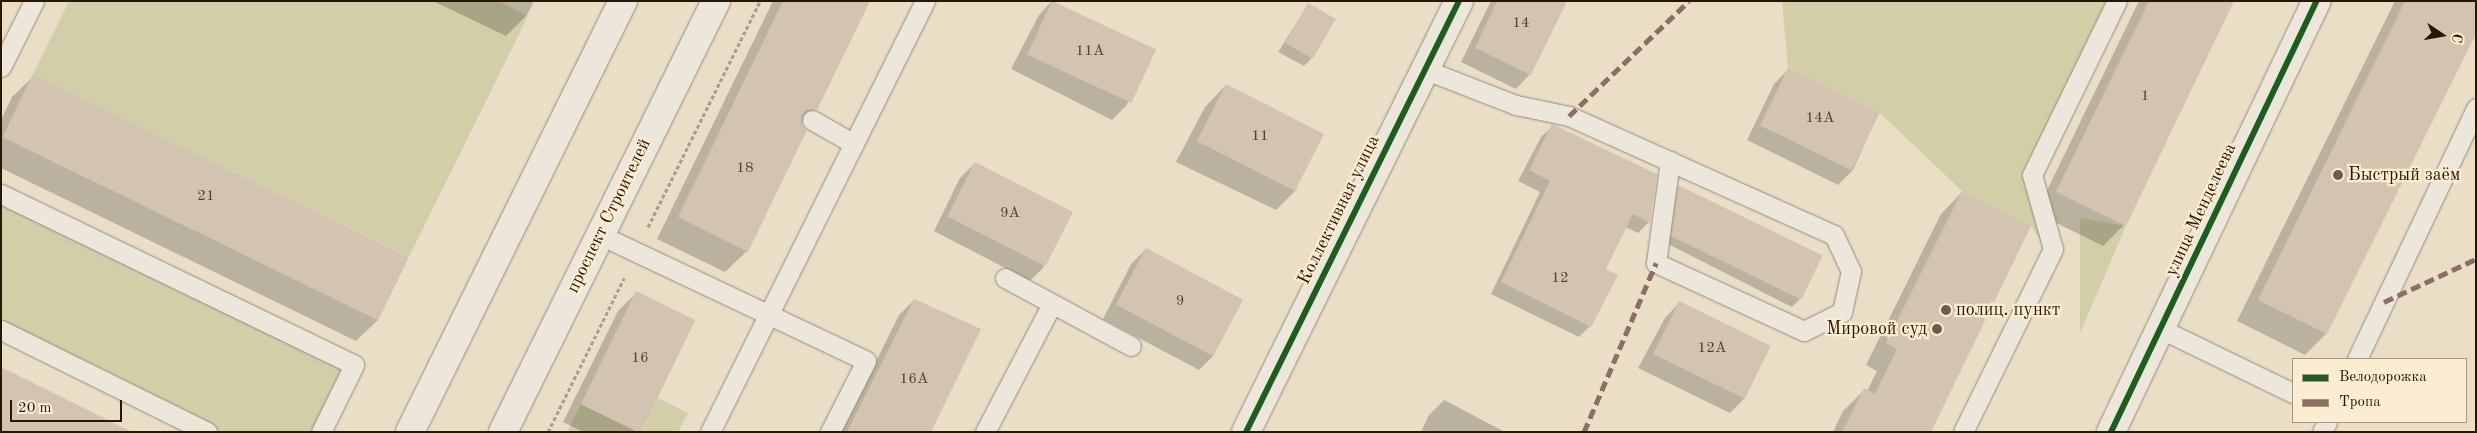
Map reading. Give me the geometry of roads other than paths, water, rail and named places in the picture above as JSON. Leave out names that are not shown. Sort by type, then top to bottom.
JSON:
[{"type":"street","points":[[410,432],[623,1]]},
{"type":"street","name":"проспект Строителей","points":[[503,432],[716,1]]},
{"type":"street","name":"Коллективная улица","points":[[1246,432],[1459,1]]},
{"type":"street","name":"улица Менделеева","points":[[2111,432],[2317,1]]},
{"type":"lane","points":[[1,66],[34,1]]},
{"type":"lane","points":[[710,432],[925,1]]},
{"type":"lane","points":[[1963,432],[2052,249],[2032,176],[2117,1]]},
{"type":"lane","points":[[1426,70],[1516,105],[1569,116],[1670,161],[1834,235],[1851,271],[1842,312],[1804,331],[1656,263],[1670,161]]},
{"type":"lane","points":[[2357,358],[2476,108]]},
{"type":"lane","points":[[812,120],[854,144]]},
{"type":"lane","points":[[1,194],[354,365],[321,432]]},
{"type":"lane","points":[[600,235],[866,361],[830,432]]},
{"type":"lane","points":[[1004,278],[1131,346]]},
{"type":"lane","points":[[986,432],[1052,304]]},
{"type":"lane","points":[[2161,329],[2292,393]]},
{"type":"lane","points":[[1,330],[208,432]]},
{"type":"place","name":"Быстрый заём","points":[[2338,175]]},
{"type":"place","name":"полиц. пункт","points":[[1946,310]]},
{"type":"place","name":"Мировой суд","points":[[1937,329]]}]
